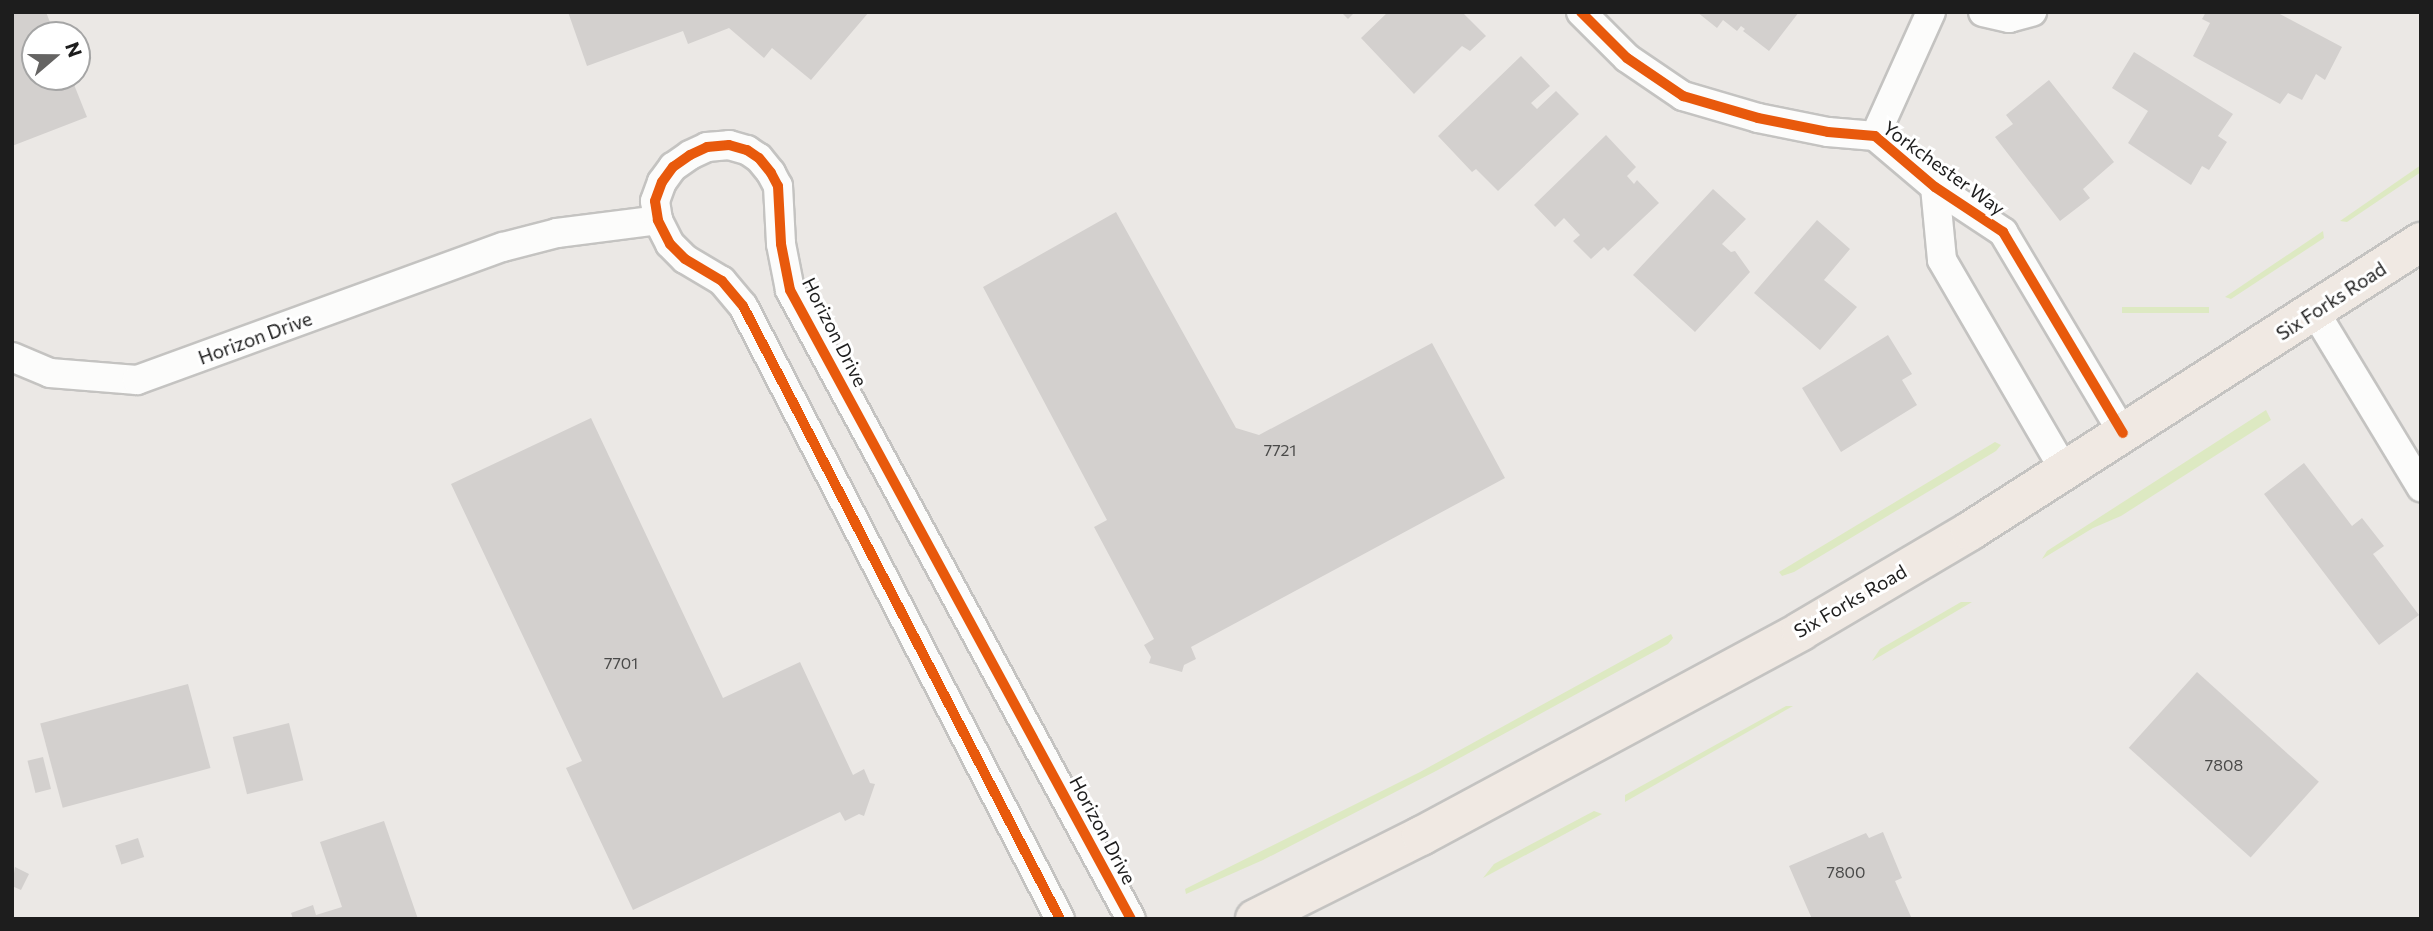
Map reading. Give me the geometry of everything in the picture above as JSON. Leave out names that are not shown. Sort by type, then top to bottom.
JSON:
[{"type":"main road","name":"Six Forks Road","points":[[1255,919],[1421,836],[1747,661],[1970,531],[2315,313],[2421,242]]},
{"type":"street","name":"Yorkchester Way","points":[[1581,12],[1627,58],[1684,96],[1758,118],[1828,132],[1875,136],[1935,187],[2003,232],[2123,433]]},
{"type":"street","points":[[1875,136],[1931,12]]},
{"type":"street","points":[[1983,12],[2010,18],[2032,12]]},
{"type":"street","name":"Horizon Drive","points":[[12,358],[50,373],[137,380],[503,247],[557,233],[658,220],[656,201],[662,182],[673,167],[707,147],[729,145],[747,150],[759,158],[778,186],[781,244],[790,290],[1131,919]]},
{"type":"street","name":"Yorkchester Way","points":[[1935,187],[1942,260],[2064,470]]},
{"type":"street","points":[[658,220],[670,244],[685,259],[722,281],[743,306],[1060,919]]},
{"type":"street","points":[[2315,313],[2421,487]]},
{"type":"green space","points":[[2421,165],[2421,172],[2347,222],[2340,221]]},
{"type":"green space","points":[[2323,231],[2324,238],[2231,299],[2225,297]]},
{"type":"green space","points":[[2122,307],[2209,307],[2209,313],[2122,313]]},
{"type":"green space","points":[[2266,410],[2271,420],[2121,516],[2093,528],[2042,559],[2047,551]]},
{"type":"green space","points":[[1995,442],[2001,445],[1996,451],[1794,572],[1782,576],[1779,572]]},
{"type":"green space","points":[[1961,602],[1972,602],[1872,661],[1880,649]]},
{"type":"green space","points":[[1671,634],[1673,638],[1668,644],[1436,771],[1263,860],[1186,894],[1185,889],[1420,772]]},
{"type":"green space","points":[[1786,706],[1793,706],[1625,802],[1625,795]]},
{"type":"green space","points":[[1594,811],[1602,814],[1483,878],[1494,864]]},
{"type":"building","points":[[12,12],[46,12],[50,21],[21,21],[21,91],[77,91],[87,117],[12,146]]},
{"type":"building","points":[[568,12],[869,12],[811,80],[772,48],[764,58],[729,28],[688,44],[683,31],[587,66]]},
{"type":"building","points":[[1341,12],[1355,12],[1348,19]]},
{"type":"building","points":[[1388,12],[1462,12],[1486,36],[1470,51],[1462,46],[1414,94],[1361,38]]},
{"type":"building","points":[[1697,12],[1799,12],[1769,51],[1743,31],[1745,29],[1741,26],[1737,31],[1723,20],[1717,28]]},
{"type":"building","points":[[2206,12],[2276,12],[2342,47],[2325,80],[2316,74],[2302,100],[2288,93],[2280,104],[2193,56],[2210,23],[2202,19]]},
{"type":"building","points":[[2134,52],[2233,114],[2218,136],[2227,142],[2209,170],[2202,166],[2191,185],[2128,143],[2148,111],[2112,88]]},
{"type":"building","points":[[1521,56],[1550,86],[1531,103],[1537,109],[1556,91],[1579,114],[1498,191],[1476,169],[1472,172],[1438,136]]},
{"type":"building","points":[[2049,80],[2114,162],[2083,189],[2090,198],[2060,221],[1995,137],[2013,124],[2006,115]]},
{"type":"building","points":[[1606,135],[1636,167],[1627,176],[1634,184],[1637,180],[1659,203],[1608,251],[1604,247],[1591,259],[1573,241],[1580,235],[1564,218],[1555,227],[1534,205]]},
{"type":"building","points":[[1713,189],[1746,219],[1722,244],[1731,252],[1735,251],[1750,272],[1695,332],[1633,275]]},
{"type":"building","points":[[1116,212],[1236,428],[1259,435],[1432,343],[1505,478],[1191,647],[1196,659],[1184,665],[1182,672],[1149,663],[1151,657],[1144,645],[1154,639],[1094,527],[1107,520],[983,287]]},
{"type":"building","points":[[1817,220],[1850,249],[1824,280],[1857,307],[1820,350],[1754,293]]},
{"type":"building","points":[[1888,335],[1912,374],[1902,380],[1917,405],[1841,452],[1802,388]]},
{"type":"building","points":[[591,418],[723,698],[800,662],[853,775],[864,769],[870,783],[875,784],[864,816],[859,814],[845,821],[840,812],[633,910],[566,768],[582,761],[451,484]]},
{"type":"building","points":[[2304,463],[2352,526],[2362,518],[2384,546],[2373,554],[2419,615],[2379,645],[2264,494]]},
{"type":"building","points":[[2197,672],[2319,782],[2251,858],[2129,748]]},
{"type":"building","points":[[188,684],[211,768],[63,808],[40,724]]},
{"type":"building","points":[[289,723],[303,780],[247,794],[233,737]]},
{"type":"building","points":[[43,757],[51,789],[35,793],[27,761]]},
{"type":"building","points":[[384,821],[418,919],[293,919],[291,913],[313,905],[316,915],[342,907],[320,842]]},
{"type":"building","points":[[1883,832],[1902,878],[1895,881],[1912,919],[1812,919],[1789,866],[1866,833],[1869,838]]},
{"type":"building","points":[[138,838],[144,857],[121,864],[115,845]]},
{"type":"building","points":[[15,867],[29,874],[21,890],[12,886]]},
{"type":"cycle path","points":[[1581,12],[1627,58],[1683,96],[1758,118],[1828,132],[1875,136],[1935,187],[2003,232],[2123,433]]},
{"type":"cycle path","points":[[1060,919],[743,306],[722,281],[685,259],[670,244],[658,220],[655,201],[662,182],[673,167],[690,155],[707,147],[729,145],[747,150],[759,158],[771,173],[778,186],[781,244],[790,290],[1131,919]]}]
